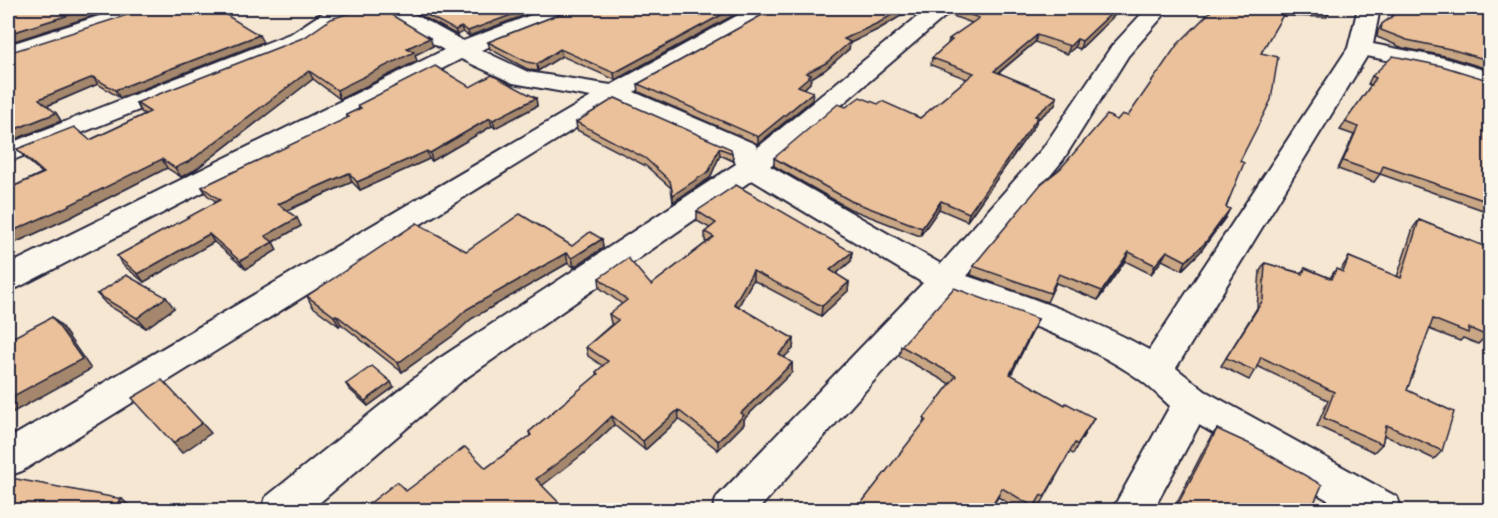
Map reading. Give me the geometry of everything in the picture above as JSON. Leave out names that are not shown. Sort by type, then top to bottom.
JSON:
[{"type":"street","points":[[8,52],[144,8]]},
{"type":"street","points":[[8,154],[300,38],[344,8]]},
{"type":"street","points":[[388,8],[461,50],[522,78],[615,93],[746,150],[751,167],[945,281],[1017,306],[1102,341],[1155,371],[1192,402],[1382,510]]},
{"type":"street","points":[[8,279],[461,50],[567,8]]},
{"type":"street","points":[[8,459],[615,93],[766,8]]},
{"type":"street","points":[[281,510],[450,370],[751,167],[941,8]]},
{"type":"street","points":[[732,510],[945,281],[1053,154],[1119,52],[1159,8]]},
{"type":"street","points":[[1155,371],[1360,48],[1369,8]]},
{"type":"street","points":[[1360,48],[1444,65],[1491,80]]},
{"type":"street","points":[[1132,510],[1192,402]]},
{"type":"building","points":[[8,8],[91,8],[8,34]]},
{"type":"building","points":[[149,8],[215,8],[259,35],[115,90],[93,77],[39,99],[56,113],[8,132],[8,53]]},
{"type":"building","points":[[365,8],[380,8],[430,38],[407,48],[414,52],[337,90],[309,71],[190,161],[175,168],[162,159],[8,233],[8,189],[44,173],[17,149],[74,127],[90,140],[150,112],[136,103],[305,37],[331,19]]},
{"type":"building","points":[[414,8],[530,8],[468,31],[461,27],[455,30]]},
{"type":"building","points":[[575,8],[734,8],[614,73],[560,49],[537,64],[527,62],[488,42]]},
{"type":"building","points":[[775,8],[903,8],[844,39],[850,42],[826,63],[806,73],[811,75],[798,86],[813,92],[758,137],[638,84]]},
{"type":"building","points":[[951,8],[1117,8],[1082,41],[1077,39],[1070,46],[1037,35],[994,71],[1057,97],[1035,116],[1038,117],[969,213],[941,201],[922,228],[851,201],[774,158],[838,104],[846,107],[860,97],[878,104],[882,101],[920,118],[974,73],[932,58],[952,40],[949,39],[979,18]]},
{"type":"building","points":[[1214,8],[1287,8],[1261,53],[1278,57],[1271,100],[1240,161],[1244,163],[1226,207],[1230,209],[1205,243],[1186,261],[1167,251],[1155,265],[1129,252],[1102,291],[1059,274],[1050,293],[973,266],[1041,184],[1060,169],[1107,115],[1117,120],[1122,114],[1128,116],[1177,45]]},
{"type":"building","points":[[1397,8],[1491,8],[1491,61],[1407,40],[1381,30],[1382,24],[1394,15]]},
{"type":"building","points":[[1393,56],[1442,66],[1491,81],[1491,198],[1489,202],[1383,166],[1380,174],[1343,161],[1358,127],[1345,122],[1376,78],[1372,76]]},
{"type":"building","points":[[435,66],[470,87],[492,75],[536,98],[493,120],[490,118],[430,153],[427,151],[357,182],[349,173],[278,204],[297,218],[265,236],[273,242],[240,261],[209,234],[138,274],[117,256],[220,200],[202,187],[349,117],[346,115],[361,108],[358,105]]},
{"type":"building","points":[[615,98],[731,149],[732,153],[719,148],[709,171],[673,195],[670,181],[645,158],[576,122]]},
{"type":"building","points":[[736,185],[852,252],[830,270],[849,282],[822,306],[753,271],[734,304],[794,339],[779,354],[792,363],[741,413],[744,415],[718,441],[678,410],[643,441],[612,416],[581,445],[536,479],[566,510],[352,510],[361,503],[365,507],[397,482],[406,491],[465,447],[486,468],[531,435],[529,432],[598,374],[596,372],[608,361],[586,347],[618,320],[609,314],[627,300],[599,278],[628,258],[651,285],[714,237],[705,232],[716,223],[697,211]]},
{"type":"building","points":[[520,214],[572,246],[590,232],[602,239],[572,258],[566,253],[467,309],[450,325],[398,363],[336,315],[334,316],[307,296],[417,223],[466,251]]},
{"type":"building","points":[[1419,220],[1491,249],[1491,325],[1487,336],[1469,328],[1468,333],[1433,319],[1407,390],[1454,412],[1442,451],[1389,426],[1386,426],[1382,444],[1324,418],[1334,392],[1261,357],[1255,371],[1226,358],[1263,300],[1265,263],[1303,274],[1305,268],[1332,279],[1336,269],[1343,272],[1349,257],[1401,278]]},
{"type":"building","points":[[126,275],[166,297],[137,318],[97,294]]},
{"type":"building","points":[[954,288],[1038,319],[1010,374],[1065,405],[1066,403],[1094,418],[1077,445],[1075,443],[1044,497],[1041,495],[1034,507],[1002,488],[989,510],[967,510],[961,507],[959,510],[856,510],[926,420],[924,418],[956,376],[901,346]]},
{"type":"building","points":[[52,317],[82,359],[8,399],[8,340]]},
{"type":"building","points":[[372,366],[391,382],[365,401],[346,384]]},
{"type":"building","points":[[162,380],[202,423],[173,443],[132,398]]},
{"type":"building","points":[[1217,429],[1252,445],[1322,485],[1311,510],[1180,510],[1183,506],[1178,504]]},
{"type":"building","points":[[11,478],[122,499],[112,510],[8,510],[8,482]]}]
